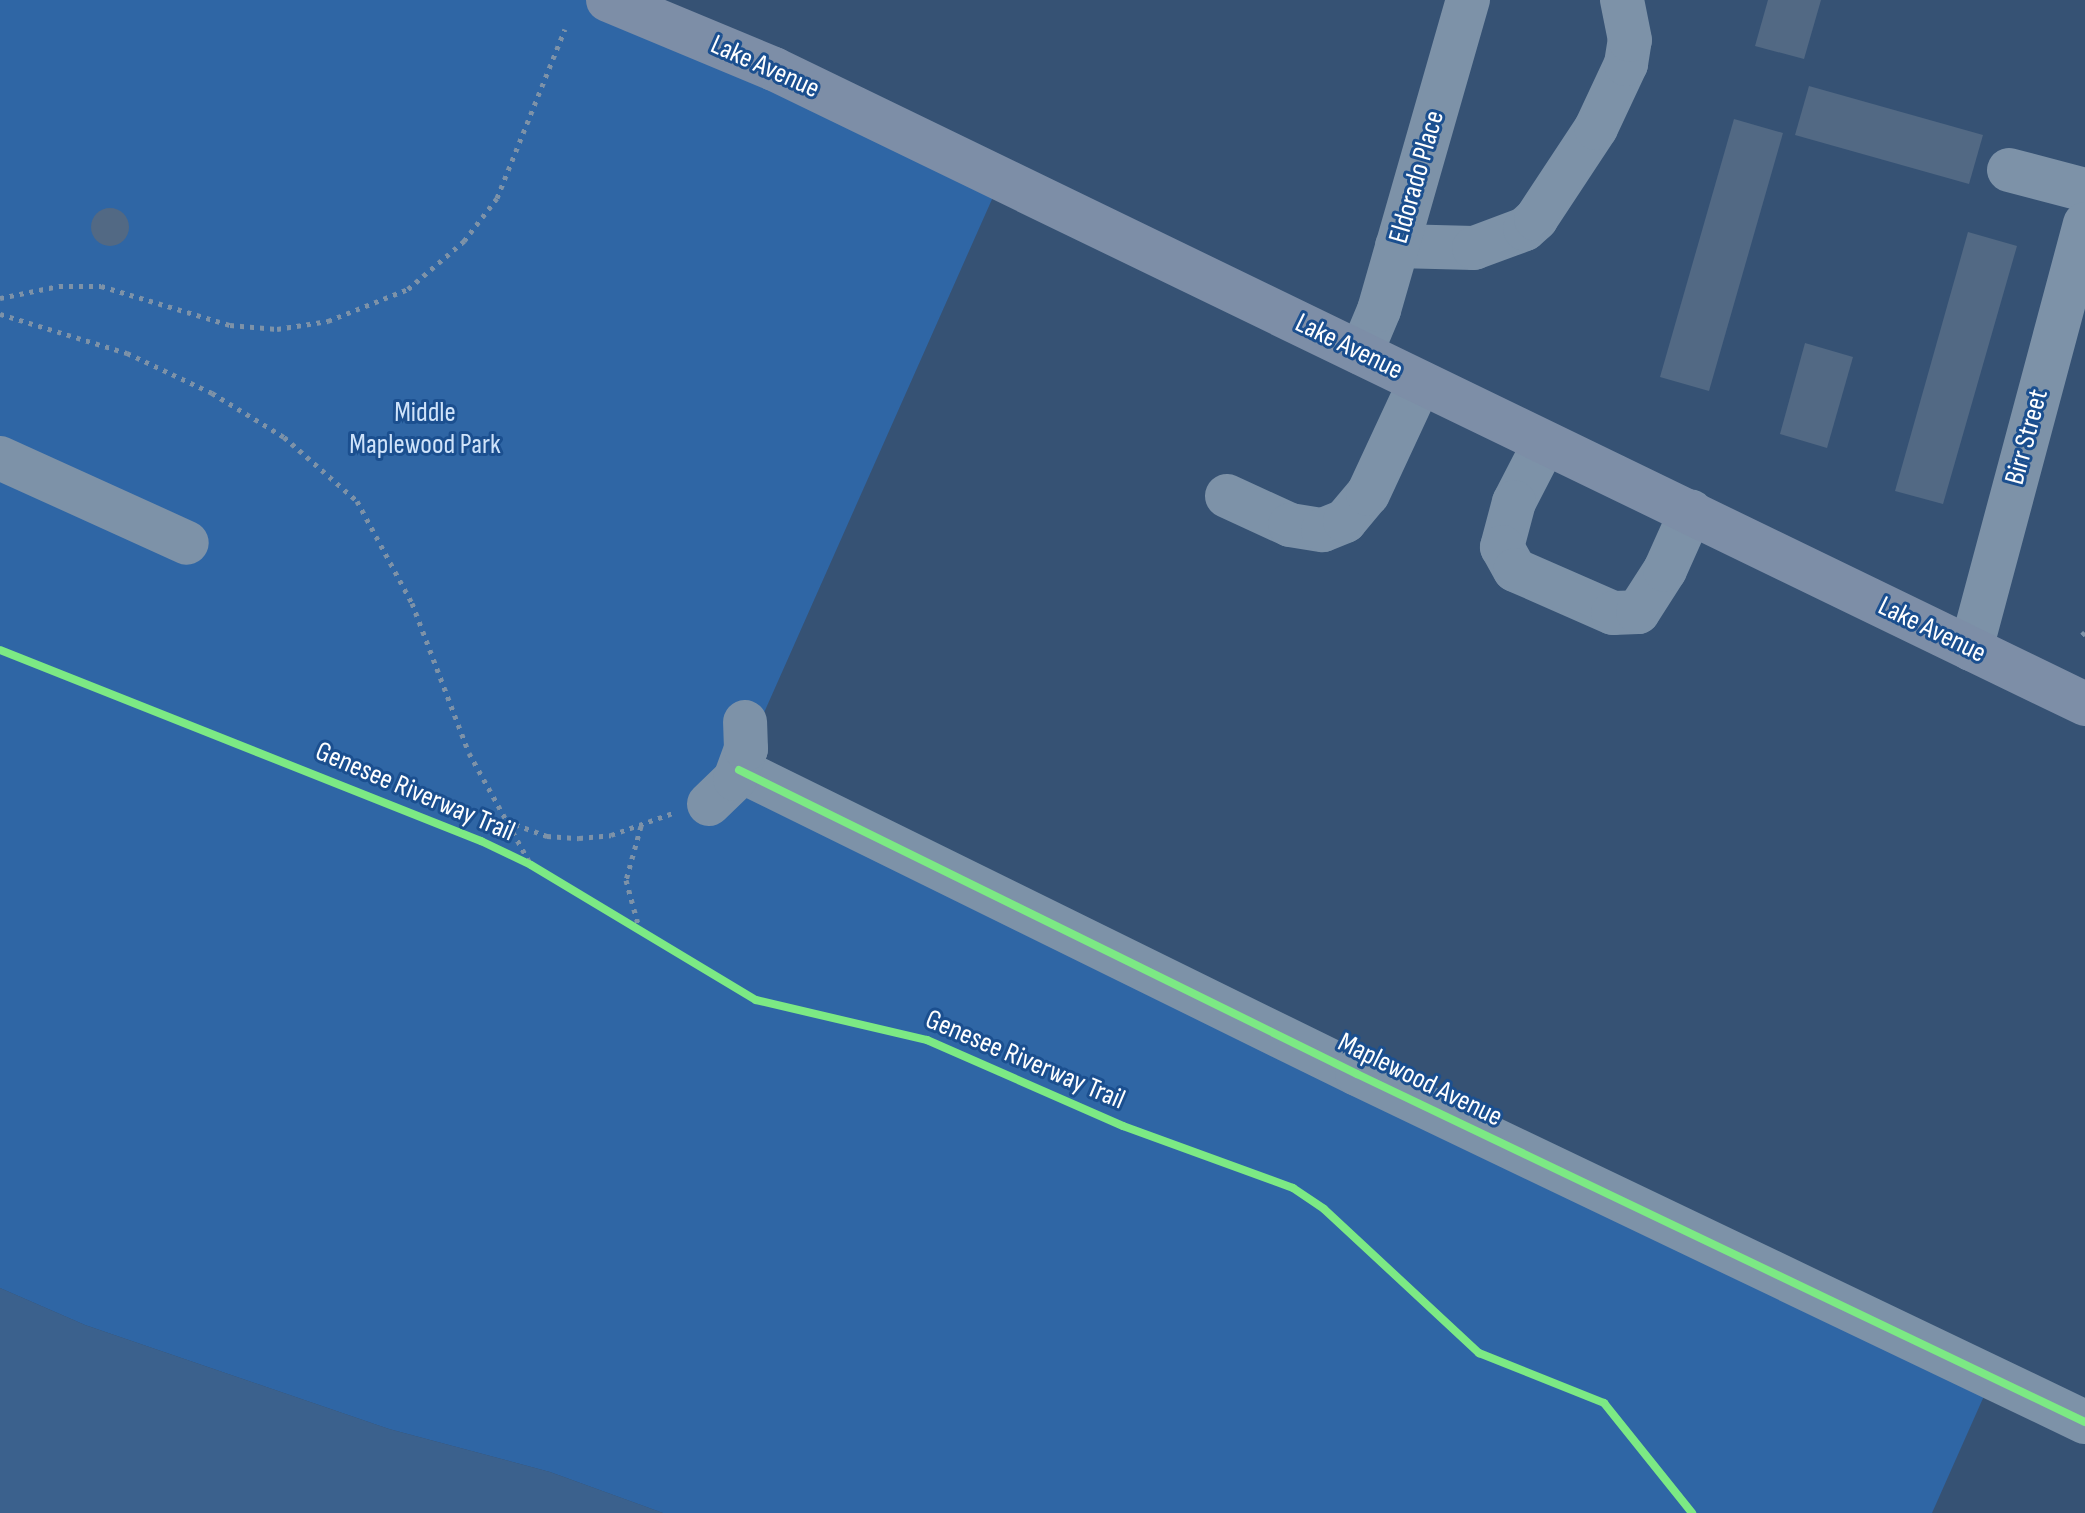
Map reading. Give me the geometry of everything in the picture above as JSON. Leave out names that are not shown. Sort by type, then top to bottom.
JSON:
[{"type":"main road","name":"Lake Avenue","points":[[608,0],[774,69],[2085,704]]},
{"type":"street","name":"Eldorado Place","points":[[1361,353],[1397,246],[1468,0]]},
{"type":"street","points":[[1397,246],[1474,248],[1525,229],[1536,219],[1596,128],[1626,64],[1630,40],[1622,0]]},
{"type":"street","points":[[2009,170],[2085,190]]},
{"type":"street","name":"Birr Street","points":[[1971,649],[2073,313],[2085,224]]},
{"type":"street","points":[[1227,496],[1290,525],[1323,530],[1345,521],[1368,494],[1420,382]]},
{"type":"street","points":[[1544,444],[1514,502],[1502,547],[1515,570],[1613,613],[1638,612],[1665,570],[1691,512]]},
{"type":"street","points":[[0,458],[187,543]]},
{"type":"street","points":[[709,804],[730,787],[739,770],[745,722]]},
{"type":"street","name":"Maplewood Avenue","points":[[739,770],[1357,1074],[2085,1422]]},
{"type":"path","points":[[0,298],[59,286],[101,286],[230,325],[277,329],[328,321],[408,289],[458,248],[497,198],[565,29]]},
{"type":"path","points":[[0,314],[80,336],[172,373],[284,437],[347,491],[386,546],[469,753],[531,865]]},
{"type":"path","points":[[506,821],[562,838],[594,837],[709,804]]},
{"type":"path","points":[[641,826],[626,880],[641,935]]},
{"type":"path","points":[[629,926],[654,942]]},
{"type":"green space","name":"Middle Maplewood Park","points":[[0,0],[608,0],[1001,179],[739,769],[1992,1378],[1932,1513],[663,1513],[550,1472],[389,1429],[85,1325],[0,1288]]},
{"type":"shaded area","points":[[0,1288],[85,1325],[389,1429],[550,1472],[663,1513],[0,1513]]},
{"type":"building","points":[[1768,0],[1821,0],[1804,59],[1755,46]]},
{"type":"building","points":[[1809,86],[1983,135],[1969,184],[1795,135]]},
{"type":"building","points":[[1734,119],[1783,133],[1709,391],[1660,377]]},
{"type":"building","points":[[110,208],[124,213],[129,227],[124,241],[110,246],[96,241],[91,227],[96,213]]},
{"type":"building","points":[[1968,232],[2017,246],[1943,504],[1895,491]]},
{"type":"building","points":[[1805,343],[1853,357],[1827,448],[1780,434]]},
{"type":"cycle path","name":"Genesee Riverway Trail","points":[[0,650],[481,841],[531,865],[756,1000],[927,1040],[1123,1126],[1293,1188],[1324,1209],[1479,1353],[1604,1403],[1692,1513]]},
{"type":"cycle path","points":[[739,770],[1357,1074],[2085,1422]]}]
